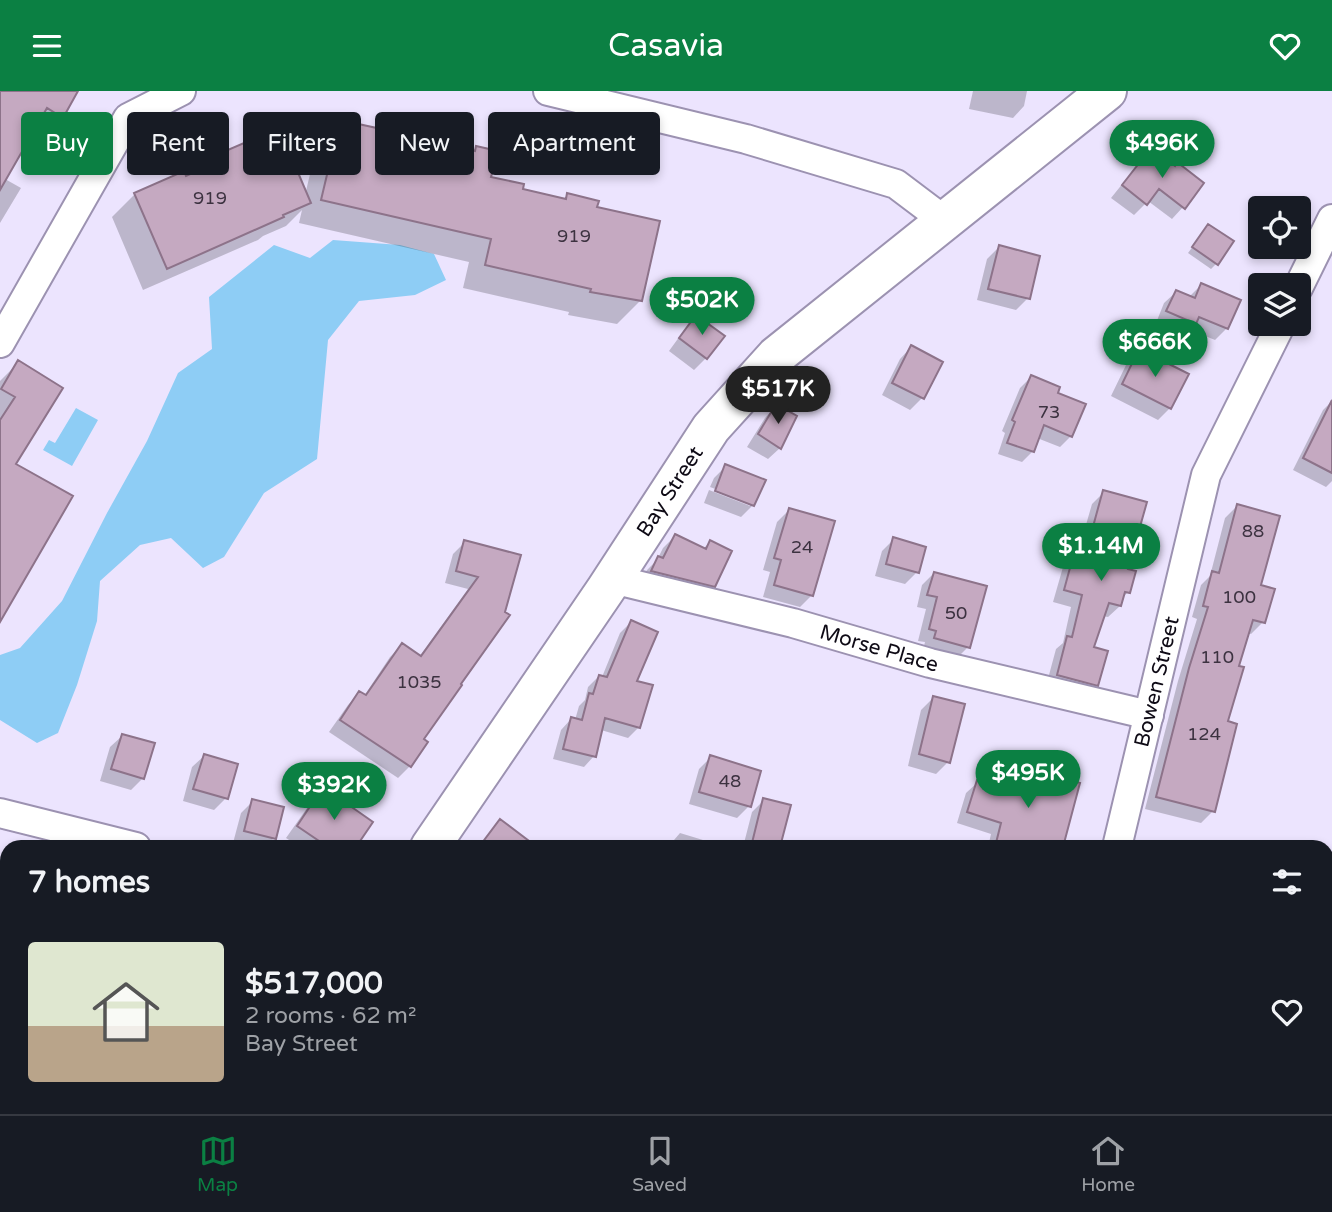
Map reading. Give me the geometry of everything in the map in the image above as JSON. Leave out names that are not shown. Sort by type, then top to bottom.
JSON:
[{"type":"main road","name":"Bay Street","points":[[435,840],[711,428],[776,356],[1107,91]]},
{"type":"street","points":[[130,112],[136,91]]},
{"type":"street","points":[[140,112],[181,91]]},
{"type":"street","points":[[548,91],[746,139],[896,184],[945,221]]},
{"type":"street","points":[[0,343],[127,120]]},
{"type":"street","points":[[1305,273],[1332,219]]},
{"type":"street","name":"Bowen Street","points":[[1119,840],[1206,475],[1275,336]]},
{"type":"street","name":"Morse Place","points":[[612,579],[793,623],[930,663],[1149,715]]},
{"type":"street","points":[[0,813],[108,840]]},
{"type":"water","points":[[333,240],[400,245],[434,254],[446,280],[415,295],[359,301],[328,340],[317,459],[264,493],[224,557],[203,568],[171,538],[140,545],[100,581],[97,621],[77,685],[58,733],[37,743],[0,720],[0,655],[20,648],[62,601],[147,441],[178,373],[212,349],[209,297],[274,245],[310,258]]},
{"type":"water","points":[[76,408],[98,420],[72,466],[43,450],[49,440],[55,443]]},
{"type":"building","points":[[0,91],[78,91],[66,112],[53,112],[47,108],[45,112],[21,112],[21,153],[0,190]]},
{"type":"building","points":[[361,125],[375,128],[375,175],[474,175],[476,146],[488,149],[488,175],[491,177],[524,184],[523,189],[566,199],[567,193],[599,201],[597,207],[660,221],[642,301],[590,292],[591,289],[485,265],[491,239],[321,200],[327,175],[361,175]]},
{"type":"building","points":[[243,143],[243,175],[299,175],[311,203],[167,269],[134,193],[175,175],[229,175],[229,149]]},
{"type":"building","points":[[1151,148],[1175,166],[1177,162],[1204,183],[1185,209],[1159,189],[1147,205],[1122,185]]},
{"type":"building","points":[[1208,224],[1234,241],[1218,265],[1192,247]]},
{"type":"building","points":[[999,245],[1040,256],[1030,299],[988,289]]},
{"type":"building","points":[[1201,283],[1241,300],[1228,329],[1199,317],[1196,324],[1166,311],[1176,290],[1195,298]]},
{"type":"building","points":[[696,315],[725,336],[707,359],[679,338]]},
{"type":"building","points":[[911,345],[943,362],[924,399],[892,383]]},
{"type":"building","points":[[1139,349],[1189,374],[1171,409],[1122,384]]},
{"type":"building","points":[[18,360],[63,388],[16,464],[73,496],[0,622],[0,420],[15,397],[1,389]]},
{"type":"building","points":[[1031,375],[1060,387],[1058,393],[1086,404],[1072,437],[1044,425],[1034,452],[1007,443],[1015,422],[1012,420]]},
{"type":"building","points":[[1332,400],[1332,473],[1303,458]]},
{"type":"building","points":[[776,404],[797,416],[781,449],[758,434]]},
{"type":"building","points":[[725,464],[766,480],[754,506],[715,491]]},
{"type":"building","points":[[1103,490],[1147,502],[1128,569],[1136,571],[1130,593],[1125,592],[1121,606],[1109,603],[1094,647],[1108,651],[1098,686],[1057,675],[1067,636],[1072,637],[1082,595],[1064,590],[1074,553],[1085,556]]},
{"type":"building","points":[[1237,504],[1280,516],[1261,585],[1275,589],[1265,623],[1253,620],[1239,666],[1244,667],[1228,721],[1237,724],[1215,812],[1156,797],[1189,668],[1208,607],[1203,606],[1212,571],[1219,573]]},
{"type":"building","points":[[789,508],[835,521],[813,596],[774,585],[781,560],[774,558]]},
{"type":"building","points":[[675,534],[706,549],[710,540],[732,551],[715,587],[651,571],[658,556],[663,558]]},
{"type":"building","points":[[893,537],[926,547],[919,573],[886,564]]},
{"type":"building","points":[[464,540],[521,555],[505,612],[510,615],[424,739],[428,742],[411,767],[340,720],[359,691],[366,695],[402,643],[421,656],[478,577],[456,571]]},
{"type":"building","points":[[934,572],[987,586],[970,648],[934,638],[936,631],[929,629],[937,597],[927,595]]},
{"type":"building","points":[[631,620],[658,632],[637,681],[653,685],[640,728],[605,718],[596,757],[563,749],[571,717],[582,720],[589,693],[593,694],[599,675],[607,677]]},
{"type":"building","points":[[933,696],[965,704],[950,763],[919,754]]},
{"type":"building","points":[[122,734],[155,743],[144,779],[111,769]]},
{"type":"building","points":[[204,754],[238,764],[228,799],[193,789]]},
{"type":"building","points":[[710,755],[761,771],[751,807],[699,792]]},
{"type":"building","points":[[1028,769],[1080,783],[1065,840],[997,840],[1001,823],[967,812],[977,780],[1021,794]]},
{"type":"building","points":[[323,787],[373,822],[361,840],[318,840],[297,826]]},
{"type":"building","points":[[763,798],[791,805],[782,840],[753,840]]},
{"type":"building","points":[[252,799],[284,807],[276,839],[244,831]]},
{"type":"building","points":[[500,819],[528,840],[484,840]]}]
